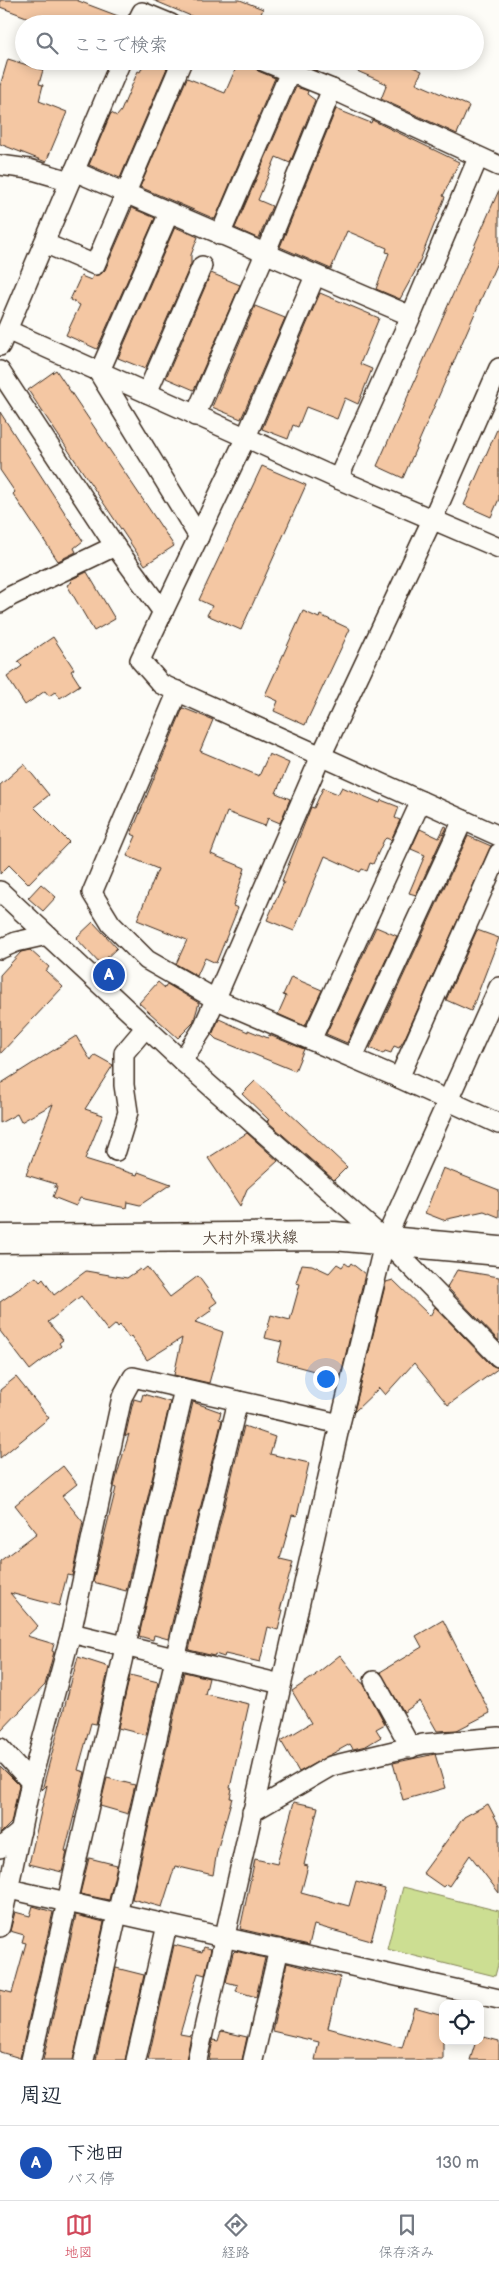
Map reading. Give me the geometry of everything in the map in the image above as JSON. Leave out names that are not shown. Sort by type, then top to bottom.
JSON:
[{"type":"main road","name":"大村外環状線","points":[[0,1240],[334,1236],[499,1251]]},
{"type":"street","points":[[116,70],[4,338],[147,393],[338,479],[433,518],[499,548]]},
{"type":"street","points":[[44,243],[95,265],[178,70]]},
{"type":"street","points":[[285,70],[332,89],[478,158],[499,166]]},
{"type":"street","points":[[220,235],[290,72]]},
{"type":"street","points":[[195,416],[265,254],[332,89]]},
{"type":"street","points":[[338,479],[411,316],[478,158]]},
{"type":"street","points":[[0,165],[72,176],[125,193],[411,316]]},
{"type":"street","points":[[99,373],[170,213]]},
{"type":"street","points":[[147,393],[202,266]]},
{"type":"street","points":[[315,276],[246,437],[140,660],[161,684],[499,836]]},
{"type":"street","points":[[182,1061],[202,1030],[321,756],[433,518],[499,368]]},
{"type":"street","points":[[0,371],[115,546],[163,612]]},
{"type":"street","points":[[99,373],[199,537]]},
{"type":"street","points":[[0,603],[115,546]]},
{"type":"street","points":[[178,691],[92,893],[111,924],[147,960],[215,999],[353,1057],[499,1123]]},
{"type":"street","points":[[311,1040],[422,801]]},
{"type":"street","points":[[353,1057],[463,820]]},
{"type":"street","points":[[400,1078],[499,853]]},
{"type":"street","points":[[0,891],[182,1061],[385,1240],[499,1357]]},
{"type":"street","points":[[0,949],[16,942],[47,935]]},
{"type":"street","points":[[197,2060],[280,1684],[385,1240],[499,986]]},
{"type":"street","points":[[116,1151],[128,1112],[124,1085],[124,1053],[146,1027]]},
{"type":"street","points":[[0,1927],[31,1782],[71,1633],[122,1397],[133,1377],[340,1424]]},
{"type":"street","points":[[31,2060],[184,1389]]},
{"type":"street","points":[[84,2060],[175,1658],[238,1401]]},
{"type":"street","points":[[71,1633],[280,1684]]},
{"type":"street","points":[[374,1681],[411,1748]]},
{"type":"street","points":[[252,1812],[331,1766],[423,1744],[499,1737]]},
{"type":"street","points":[[0,1748],[31,1782]]},
{"type":"street","points":[[0,1848],[21,1830]]},
{"type":"street","points":[[9,1889],[499,1998]]},
{"type":"street","points":[[136,2060],[167,1924]]},
{"type":"street","points":[[253,2060],[279,1949]]},
{"type":"green space","points":[[403,1887],[499,1911],[499,1961],[495,1976],[387,1949]]},
{"type":"building","points":[[0,0],[76,0],[115,15],[21,15],[0,7]]},
{"type":"building","points":[[153,0],[240,0],[263,9],[261,15],[189,15]]},
{"type":"building","points":[[8,59],[15,61],[15,70],[43,70],[39,84],[43,85],[39,101],[67,112],[46,162],[0,144],[0,86]]},
{"type":"building","points":[[141,70],[166,70],[120,178],[89,165],[111,113],[117,116],[121,111],[138,71],[140,72]]},
{"type":"building","points":[[235,70],[257,70],[275,78],[215,219],[140,187],[187,78],[225,93]]},
{"type":"building","points":[[355,70],[422,71],[416,83],[469,106],[457,134],[381,99],[387,84]]},
{"type":"building","points":[[296,87],[308,91],[307,94],[315,100],[290,163],[276,157],[258,200],[272,206],[259,238],[257,238],[235,228]]},
{"type":"building","points":[[336,109],[371,123],[372,120],[459,162],[443,196],[445,197],[417,268],[400,299],[376,289],[389,253],[386,252],[387,248],[347,231],[331,269],[280,247]]},
{"type":"building","points":[[499,190],[499,258],[403,478],[377,466]]},
{"type":"building","points":[[132,208],[155,218],[97,349],[66,335],[80,305],[70,300],[81,276],[91,280],[93,276],[101,274],[105,270]]},
{"type":"building","points":[[175,227],[198,237],[191,255],[191,264],[145,369],[118,358]]},
{"type":"building","points":[[211,273],[240,285],[194,390],[166,378]]},
{"type":"building","points":[[320,293],[379,318],[360,364],[372,369],[358,404],[345,398],[337,419],[306,407],[298,427],[293,425],[288,439],[262,429]]},
{"type":"building","points":[[255,306],[285,318],[241,419],[212,407]]},
{"type":"building","points":[[56,370],[174,546],[145,565],[28,390]]},
{"type":"building","points":[[0,412],[83,541],[74,548],[76,552],[58,561],[13,494],[15,492],[0,470]]},
{"type":"building","points":[[499,425],[499,499],[491,517],[464,505]]},
{"type":"building","points":[[262,466],[306,485],[241,630],[207,615],[212,606],[199,600]]},
{"type":"building","points":[[87,572],[115,619],[94,631],[67,585],[72,582],[70,580]]},
{"type":"building","points":[[303,611],[319,618],[320,615],[350,629],[305,725],[274,711],[278,701],[265,695]]},
{"type":"building","points":[[53,637],[74,669],[71,671],[80,685],[60,698],[55,692],[49,696],[45,691],[25,705],[7,677],[22,666],[18,661]]},
{"type":"building","points":[[183,708],[213,720],[200,751],[259,776],[269,754],[289,763],[276,793],[290,799],[280,823],[268,818],[265,826],[227,812],[211,854],[245,868],[233,906],[238,908],[216,963],[205,958],[197,976],[176,964],[187,940],[137,920],[158,869],[127,856],[136,836],[131,834]]},
{"type":"building","points":[[24,764],[49,795],[34,807],[69,842],[28,884],[9,865],[0,874],[0,785]]},
{"type":"building","points":[[342,787],[380,803],[381,800],[399,807],[395,818],[400,820],[391,840],[386,838],[384,840],[373,864],[370,863],[367,871],[362,869],[360,872],[325,856],[294,931],[267,920],[284,882],[282,881],[311,807],[314,808],[323,788],[338,794]]},
{"type":"building","points":[[445,826],[447,827],[416,895],[409,893],[425,855],[411,849],[420,829],[439,838]]},
{"type":"building","points":[[468,836],[491,846],[404,1040],[399,1048],[394,1046],[391,1053],[385,1051],[383,1054],[370,1048]]},
{"type":"building","points":[[41,884],[56,897],[43,911],[28,898]]},
{"type":"building","points":[[93,922],[117,948],[100,964],[76,938]]},
{"type":"building","points":[[376,927],[397,936],[347,1043],[326,1034]]},
{"type":"building","points":[[477,930],[499,938],[471,1011],[446,1000]]},
{"type":"building","points":[[30,950],[49,967],[46,971],[63,987],[0,1054],[0,975],[21,952]]},
{"type":"building","points":[[291,977],[322,990],[305,1026],[278,1014],[286,996],[283,995]]},
{"type":"building","points":[[158,982],[165,988],[167,984],[199,1003],[193,1023],[178,1038],[139,1003]]},
{"type":"building","points":[[219,1019],[248,1032],[248,1030],[268,1038],[269,1035],[304,1049],[295,1071],[216,1039],[212,1035]]},
{"type":"building","points":[[76,1036],[91,1061],[95,1055],[113,1065],[85,1109],[103,1115],[85,1159],[137,1175],[138,1172],[171,1184],[140,1205],[127,1202],[126,1208],[80,1198],[76,1206],[53,1197],[57,1187],[54,1187],[56,1184],[26,1175],[53,1104],[21,1122],[17,1114],[0,1123],[0,1084]]},
{"type":"building","points":[[255,1081],[347,1167],[334,1180],[267,1121],[269,1120],[242,1094]]},
{"type":"building","points":[[247,1133],[278,1161],[247,1189],[240,1206],[208,1158]]},
{"type":"building","points":[[443,1168],[499,1190],[499,1217],[484,1211],[443,1220],[425,1213]]},
{"type":"building","points":[[345,1263],[349,1266],[351,1263],[365,1274],[340,1378],[277,1361],[282,1342],[265,1338],[271,1315],[290,1320],[300,1284],[296,1283],[302,1264],[312,1265],[329,1273],[337,1264],[342,1267]]},
{"type":"building","points":[[147,1267],[170,1297],[198,1276],[217,1302],[210,1307],[212,1310],[195,1322],[223,1332],[209,1383],[174,1375],[182,1338],[147,1360],[131,1336],[129,1338],[120,1325],[118,1327],[116,1324],[108,1331],[81,1296],[48,1322],[63,1340],[59,1343],[61,1346],[30,1370],[0,1331],[0,1302],[36,1277],[40,1282],[43,1279],[54,1295],[86,1271],[127,1278],[140,1269],[142,1271]]},
{"type":"building","points":[[457,1270],[499,1277],[499,1341],[447,1287]]},
{"type":"building","points":[[393,1280],[430,1316],[435,1307],[491,1365],[499,1368],[448,1405],[414,1363],[385,1395],[379,1388],[354,1412],[386,1282]]},
{"type":"building","points":[[16,1377],[49,1418],[0,1458],[0,1390]]},
{"type":"building","points":[[143,1394],[170,1402],[126,1591],[93,1582],[116,1488],[114,1487],[129,1434],[125,1437],[132,1406],[134,1399],[141,1401]]},
{"type":"building","points":[[193,1402],[221,1412],[219,1419],[222,1420],[168,1639],[154,1635],[153,1640],[139,1636]]},
{"type":"building","points":[[244,1426],[275,1437],[270,1454],[309,1463],[297,1516],[292,1515],[280,1559],[293,1562],[280,1610],[283,1610],[278,1630],[268,1627],[260,1662],[225,1654],[224,1657],[215,1654],[214,1656],[189,1650]]},
{"type":"building","points":[[63,1466],[77,1484],[62,1496],[83,1522],[72,1576],[67,1575],[59,1606],[10,1593],[38,1626],[27,1636],[54,1644],[52,1651],[54,1652],[45,1685],[0,1732],[0,1561],[37,1533],[15,1505]]},
{"type":"building","points":[[443,1620],[490,1713],[457,1730],[437,1731],[420,1701],[404,1712],[380,1672],[422,1647],[416,1636]]},
{"type":"building","points":[[340,1655],[363,1683],[385,1724],[376,1729],[381,1737],[366,1746],[353,1749],[350,1744],[299,1772],[281,1741],[311,1723],[292,1691],[316,1675]]},
{"type":"building","points":[[78,1657],[109,1667],[96,1724],[91,1723],[78,1770],[85,1772],[65,1851],[67,1852],[62,1872],[29,1864],[47,1785],[42,1790]]},
{"type":"building","points":[[184,1672],[209,1678],[205,1694],[249,1704],[230,1788],[232,1789],[230,1798],[232,1798],[217,1851],[213,1875],[175,1866],[162,1907],[132,1899]]},
{"type":"building","points":[[130,1675],[158,1682],[146,1735],[118,1728]]},
{"type":"building","points":[[435,1754],[445,1788],[403,1800],[393,1763]]},
{"type":"building","points":[[0,1766],[19,1785],[11,1823],[0,1834]]},
{"type":"building","points":[[107,1778],[135,1785],[128,1814],[100,1806]]},
{"type":"building","points":[[294,1802],[318,1807],[304,1865],[308,1866],[301,1893],[349,1906],[356,1881],[385,1889],[371,1941],[314,1925],[309,1945],[240,1929],[255,1859],[277,1864]]},
{"type":"building","points":[[488,1804],[499,1825],[499,1893],[470,1855],[449,1886],[446,1884],[443,1887],[423,1873],[464,1817]]},
{"type":"building","points":[[89,1858],[117,1865],[109,1900],[80,1894]]},
{"type":"building","points":[[33,1906],[53,1912],[20,2058],[0,2052],[0,1990],[12,1993],[26,1943],[22,1942],[24,1935],[10,1931],[15,1912],[30,1916]]},
{"type":"building","points":[[76,1915],[104,1922],[73,2060],[43,2060]]},
{"type":"building","points":[[174,1945],[202,1952],[204,1947],[211,1949],[205,1975],[198,1973],[180,2034],[191,2036],[186,2060],[148,2060]]},
{"type":"building","points":[[235,1951],[265,1958],[256,1997],[236,1991],[238,1985],[226,1982]]},
{"type":"building","points":[[287,1963],[340,1977],[328,2028],[402,2048],[414,2007],[439,2014],[439,2045],[443,2045],[443,2060],[315,2060],[319,2042],[272,2031]]},
{"type":"building","points":[[116,1968],[144,1975],[125,2060],[96,2060]]},
{"type":"building","points":[[221,2031],[247,2037],[242,2060],[209,2060],[213,2040],[218,2041]]},
{"type":"building","points":[[484,2037],[499,2041],[499,2060],[470,2060],[475,2045],[484,2045]]},
{"type":"place","name":"下池田","points":[[109,975]]}]
